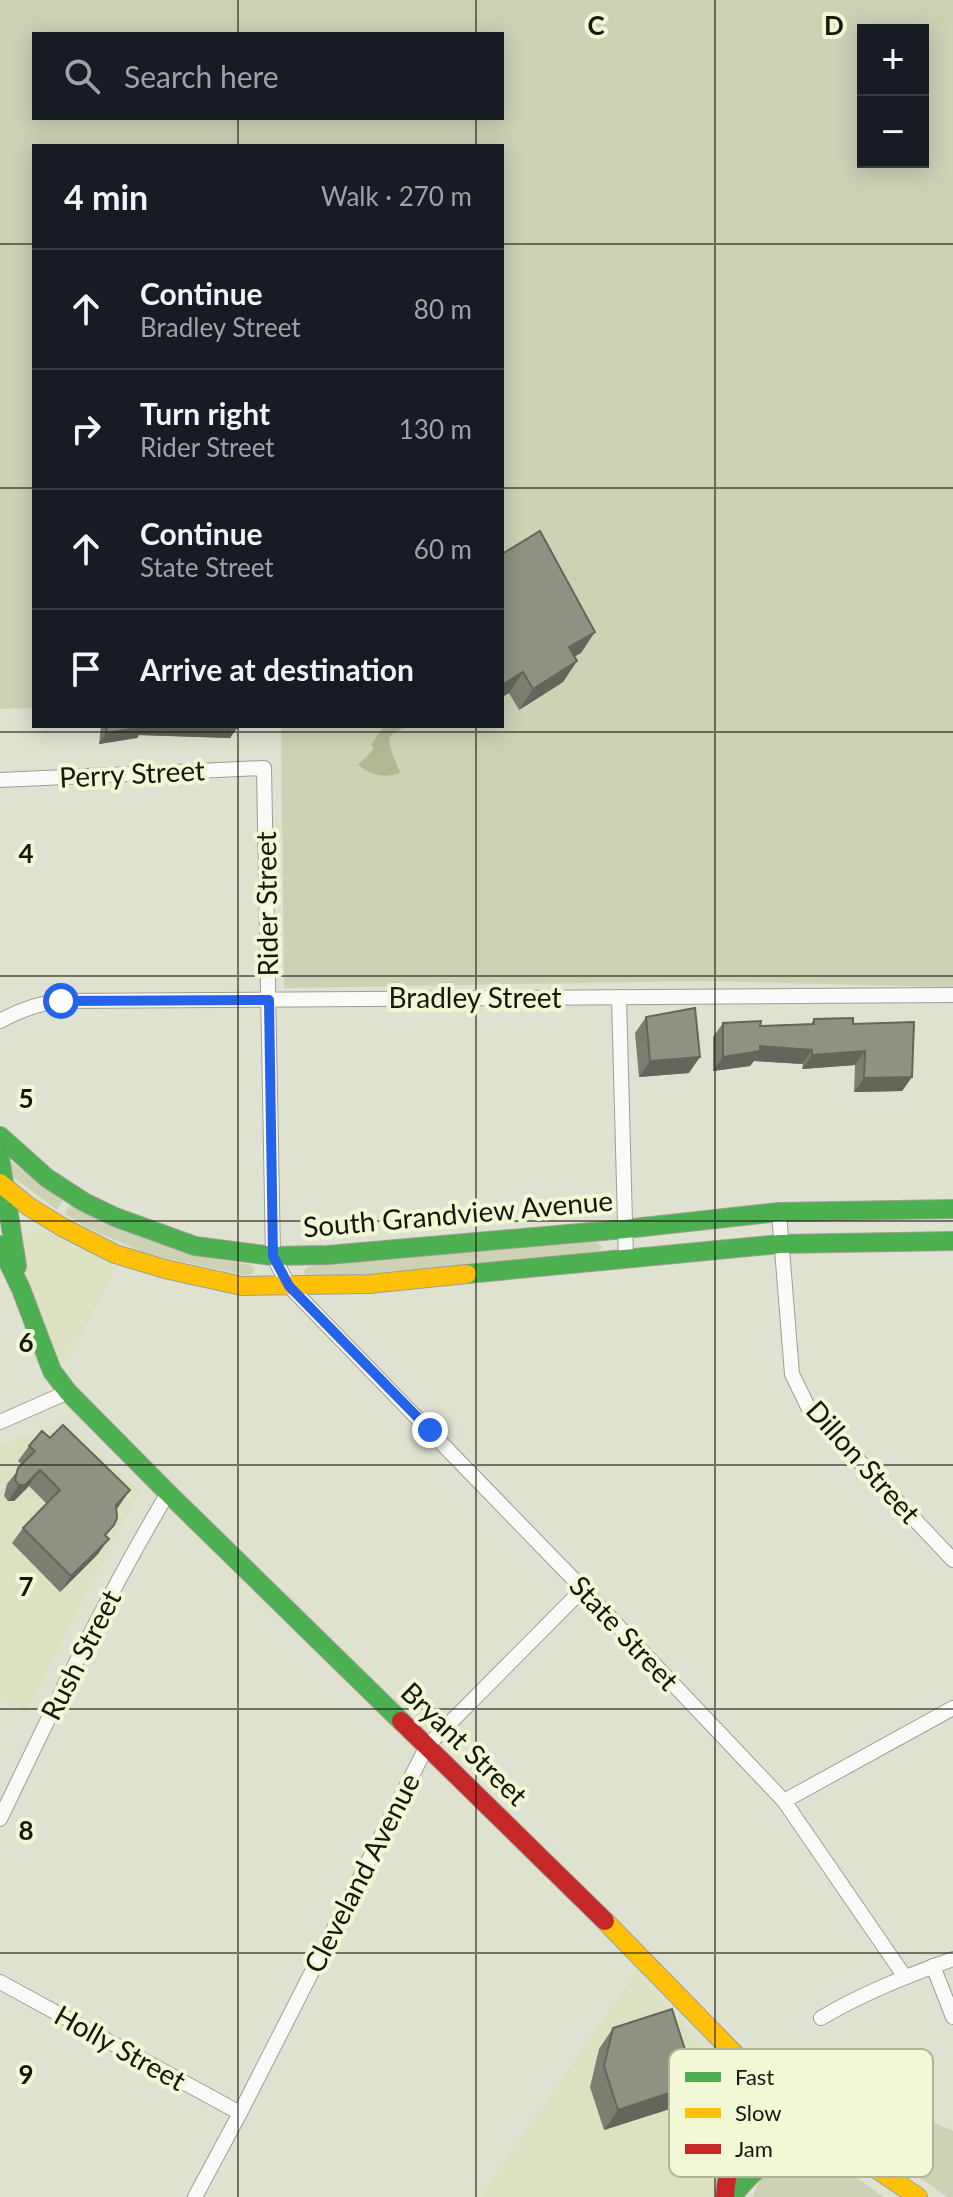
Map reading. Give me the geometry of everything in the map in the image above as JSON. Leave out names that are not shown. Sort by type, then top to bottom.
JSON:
[{"type":"main road","name":"South Grandview Avenue","points":[[0,1136],[47,1178],[84,1202],[115,1217],[195,1246],[273,1256],[328,1255],[779,1212],[953,1209]]},
{"type":"main road","name":"Bryant Street","points":[[0,1158],[7,1245],[52,1371],[68,1392],[641,1956],[731,2049]]},
{"type":"main road","name":"South Grandview Avenue","points":[[2,1184],[51,1221],[115,1254],[242,1286],[369,1284],[780,1244],[953,1241]]},
{"type":"main road","points":[[7,1245],[23,1227],[38,1220],[51,1221]]},
{"type":"main road","points":[[725,2197],[727,2177]]},
{"type":"main road","points":[[732,2197],[749,2177]]},
{"type":"main road","name":"Bryant Street","points":[[888,2177],[918,2197]]},
{"type":"street","name":"Perry Street","points":[[0,780],[264,768]]},
{"type":"street","name":"Rider Street","points":[[264,768],[273,1256],[289,1286],[315,1313]]},
{"type":"street","name":"Bradley Street","points":[[0,1021],[42,1003],[61,1001],[953,995]]},
{"type":"street","points":[[619,997],[626,1260]]},
{"type":"street","name":"Dillon Street","points":[[779,1212],[792,1374],[808,1407],[953,1560]]},
{"type":"street","name":"State Street","points":[[315,1313],[784,1801],[905,1977]]},
{"type":"street","points":[[0,1422],[68,1392]]},
{"type":"street","name":"Rush Street","points":[[0,1819],[91,1634],[168,1493]]},
{"type":"street","name":"Cleveland Avenue","points":[[195,2197],[427,1746],[583,1589]]},
{"type":"street","points":[[784,1801],[953,1708]]},
{"type":"street","points":[[821,2018],[846,2003],[953,1959]]},
{"type":"street","points":[[933,1966],[953,2017]]},
{"type":"street","name":"Holly Street","points":[[0,1982],[240,2113]]},
{"type":"shaded area","points":[[0,0],[953,0],[953,987],[703,981],[284,988],[281,728],[504,728],[504,144],[32,144],[32,708],[0,709]]},
{"type":"shaded area","points":[[383,728],[404,728],[393,733],[389,739],[401,773],[378,775],[358,765],[373,750],[371,745]]},
{"type":"shaded area","points":[[7,1159],[63,1200],[57,1210],[13,1177]]},
{"type":"shaded area","points":[[71,1204],[198,1256],[250,1265],[254,1272],[244,1275],[147,1254],[90,1229],[65,1214]]},
{"type":"shaded area","points":[[34,1232],[48,1233],[116,1268],[79,1339],[56,1367],[27,1289],[20,1254],[22,1240]]},
{"type":"shaded area","points":[[592,1241],[602,1247],[600,1251],[350,1276],[305,1276],[304,1270],[310,1266]]},
{"type":"shaded area","points":[[66,1422],[139,1491],[26,1713],[0,1700],[0,1446]]},
{"type":"shaded area","points":[[636,1972],[705,2049],[669,2049],[669,2177],[717,2177],[713,2197],[480,2197]]},
{"type":"shaded area","points":[[933,2122],[953,2131],[953,2197],[948,2197],[919,2177],[933,2177]]},
{"type":"shaded area","points":[[765,2177],[856,2177],[884,2197],[752,2197]]},
{"type":"building","points":[[540,531],[595,632],[569,647],[577,661],[533,689],[523,672],[504,684],[504,553]]},
{"type":"building","points":[[107,728],[138,728],[106,733]]},
{"type":"building","points":[[695,1008],[700,1057],[650,1061],[646,1017]]},
{"type":"building","points":[[853,1018],[853,1024],[914,1022],[912,1077],[864,1078],[865,1051],[812,1055],[812,1050],[760,1046],[760,1051],[723,1057],[723,1023],[761,1021],[760,1026],[814,1024],[814,1019]]},
{"type":"building","points":[[63,1425],[130,1490],[116,1505],[117,1518],[105,1535],[109,1539],[71,1576],[23,1528],[60,1490],[40,1470],[25,1485],[19,1485],[15,1480],[18,1468],[35,1451],[29,1446],[42,1431],[50,1438]]},
{"type":"building","points":[[672,2009],[685,2049],[669,2049],[669,2093],[618,2110],[604,2066],[613,2028]]},
{"type":"traffic: fast","points":[[0,1136],[47,1178],[84,1202],[115,1217],[195,1246],[273,1256],[328,1255],[779,1212],[953,1209]]},
{"type":"traffic: fast","points":[[0,1158],[17,1266]]},
{"type":"traffic: fast","points":[[467,1274],[780,1244],[953,1241]]},
{"type":"traffic: fast","points":[[0,1245],[21,1289],[52,1371],[68,1392],[401,1721]]},
{"type":"traffic: fast","points":[[732,2197],[749,2177]]},
{"type":"traffic: slow","points":[[0,1183],[28,1206],[62,1227],[115,1254],[242,1286],[369,1284],[467,1274]]},
{"type":"traffic: slow","points":[[605,1921],[730,2049]]},
{"type":"traffic: slow","points":[[888,2177],[918,2197]]},
{"type":"traffic: jam","points":[[401,1721],[605,1921]]},
{"type":"traffic: jam","points":[[725,2197],[727,2177]]},
{"type":"route","points":[[61,1001],[269,1000],[273,1256],[289,1286],[430,1430]]}]
